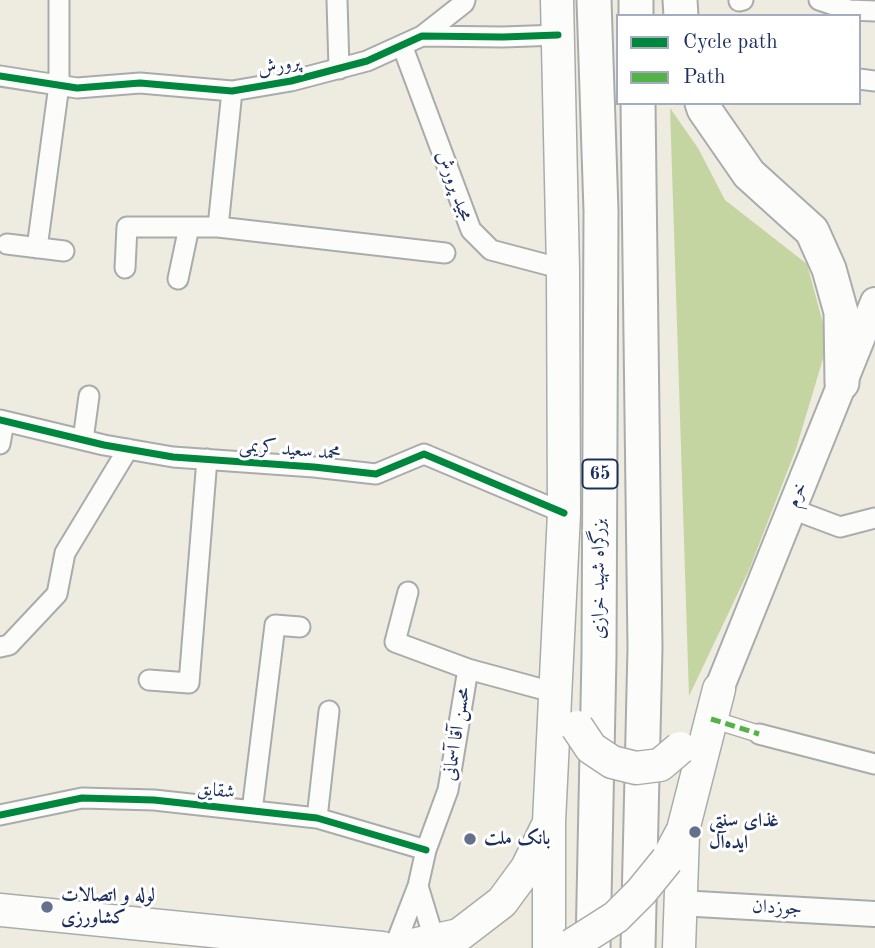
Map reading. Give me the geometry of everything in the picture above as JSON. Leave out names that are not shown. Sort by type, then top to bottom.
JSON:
[{"type":"highway","points":[[576,0],[583,409],[599,597]]},
{"type":"highway","name":"بزرگراه شهید خرازی","points":[[570,947],[599,597],[601,211],[594,0]]},
{"type":"highway","name":"65","points":[[638,105],[645,648],[638,948]]},
{"type":"highway","points":[[703,105],[749,174],[811,231],[829,269],[841,312],[842,383]]},
{"type":"main road","points":[[557,0],[563,269],[564,513],[549,822],[570,947],[616,918],[667,860],[683,830]]},
{"type":"main road","name":"خرم","points":[[719,688],[842,383],[870,330],[875,302]]},
{"type":"main road","points":[[556,693],[591,748],[612,762],[636,768],[660,765],[680,748],[719,688]]},
{"type":"main road","points":[[679,948],[683,830],[719,688]]},
{"type":"main road","points":[[400,948],[459,942],[502,902],[527,868],[549,822]]},
{"type":"main road","points":[[0,910],[382,948]]},
{"type":"street","points":[[37,248],[59,85],[59,0]]},
{"type":"street","points":[[337,0],[340,69]]},
{"type":"street","points":[[422,36],[465,0]]},
{"type":"street","points":[[820,0],[849,10],[875,11]]},
{"type":"street","name":"پرورش","points":[[0,76],[77,88],[140,83],[232,91],[291,82],[340,69],[367,61],[422,36],[558,35]]},
{"type":"street","name":"مجید پرورش","points":[[402,45],[471,230],[491,250],[563,269]]},
{"type":"street","points":[[218,227],[232,91]]},
{"type":"street","points":[[125,268],[127,227],[218,227],[445,253]]},
{"type":"street","points":[[178,279],[189,227]]},
{"type":"street","points":[[7,244],[64,251]]},
{"type":"street","points":[[83,440],[89,396]]},
{"type":"street","points":[[0,444],[2,421]]},
{"type":"street","name":"محمد سعید کریمی","points":[[2,421],[173,457],[376,474],[424,454],[564,513]]},
{"type":"street","points":[[0,648],[9,645],[57,594],[65,553],[128,449]]},
{"type":"street","points":[[149,680],[190,683],[207,459]]},
{"type":"street","points":[[792,509],[841,527],[875,519]]},
{"type":"street","points":[[408,592],[395,642],[468,669]]},
{"type":"street","points":[[252,811],[275,625],[300,627]]},
{"type":"street","name":"محسن آقا آسمانی","points":[[394,948],[418,886],[426,850],[448,790],[468,669],[556,693]]},
{"type":"street","points":[[317,818],[330,710]]},
{"type":"street","points":[[711,719],[875,764]]},
{"type":"street","name":"شقایق","points":[[0,815],[82,798],[154,800],[317,818],[426,850]]},
{"type":"street","points":[[418,886],[459,942]]},
{"type":"street","name":"جوزدان","points":[[679,903],[875,914]]},
{"type":"green space","points":[[670,108],[698,148],[725,200],[807,264],[828,342],[796,449],[749,570],[689,696]]},
{"type":"marked path","points":[[711,719],[759,734]]},
{"type":"cycle path","points":[[0,76],[77,88],[140,83],[232,91],[291,81],[367,61],[422,36],[558,35]]},
{"type":"cycle path","points":[[0,420],[104,445],[173,457],[376,474],[424,454],[564,513]]},
{"type":"cycle path","points":[[0,815],[82,798],[154,800],[317,818],[426,850]]},
{"type":"place","name":"غذای سنتی ایده‌آل","points":[[695,832]]},
{"type":"place","name":"بانک ملت","points":[[470,839]]},
{"type":"place","name":"لوله و اتصالات کشاورزی","points":[[47,907]]}]
